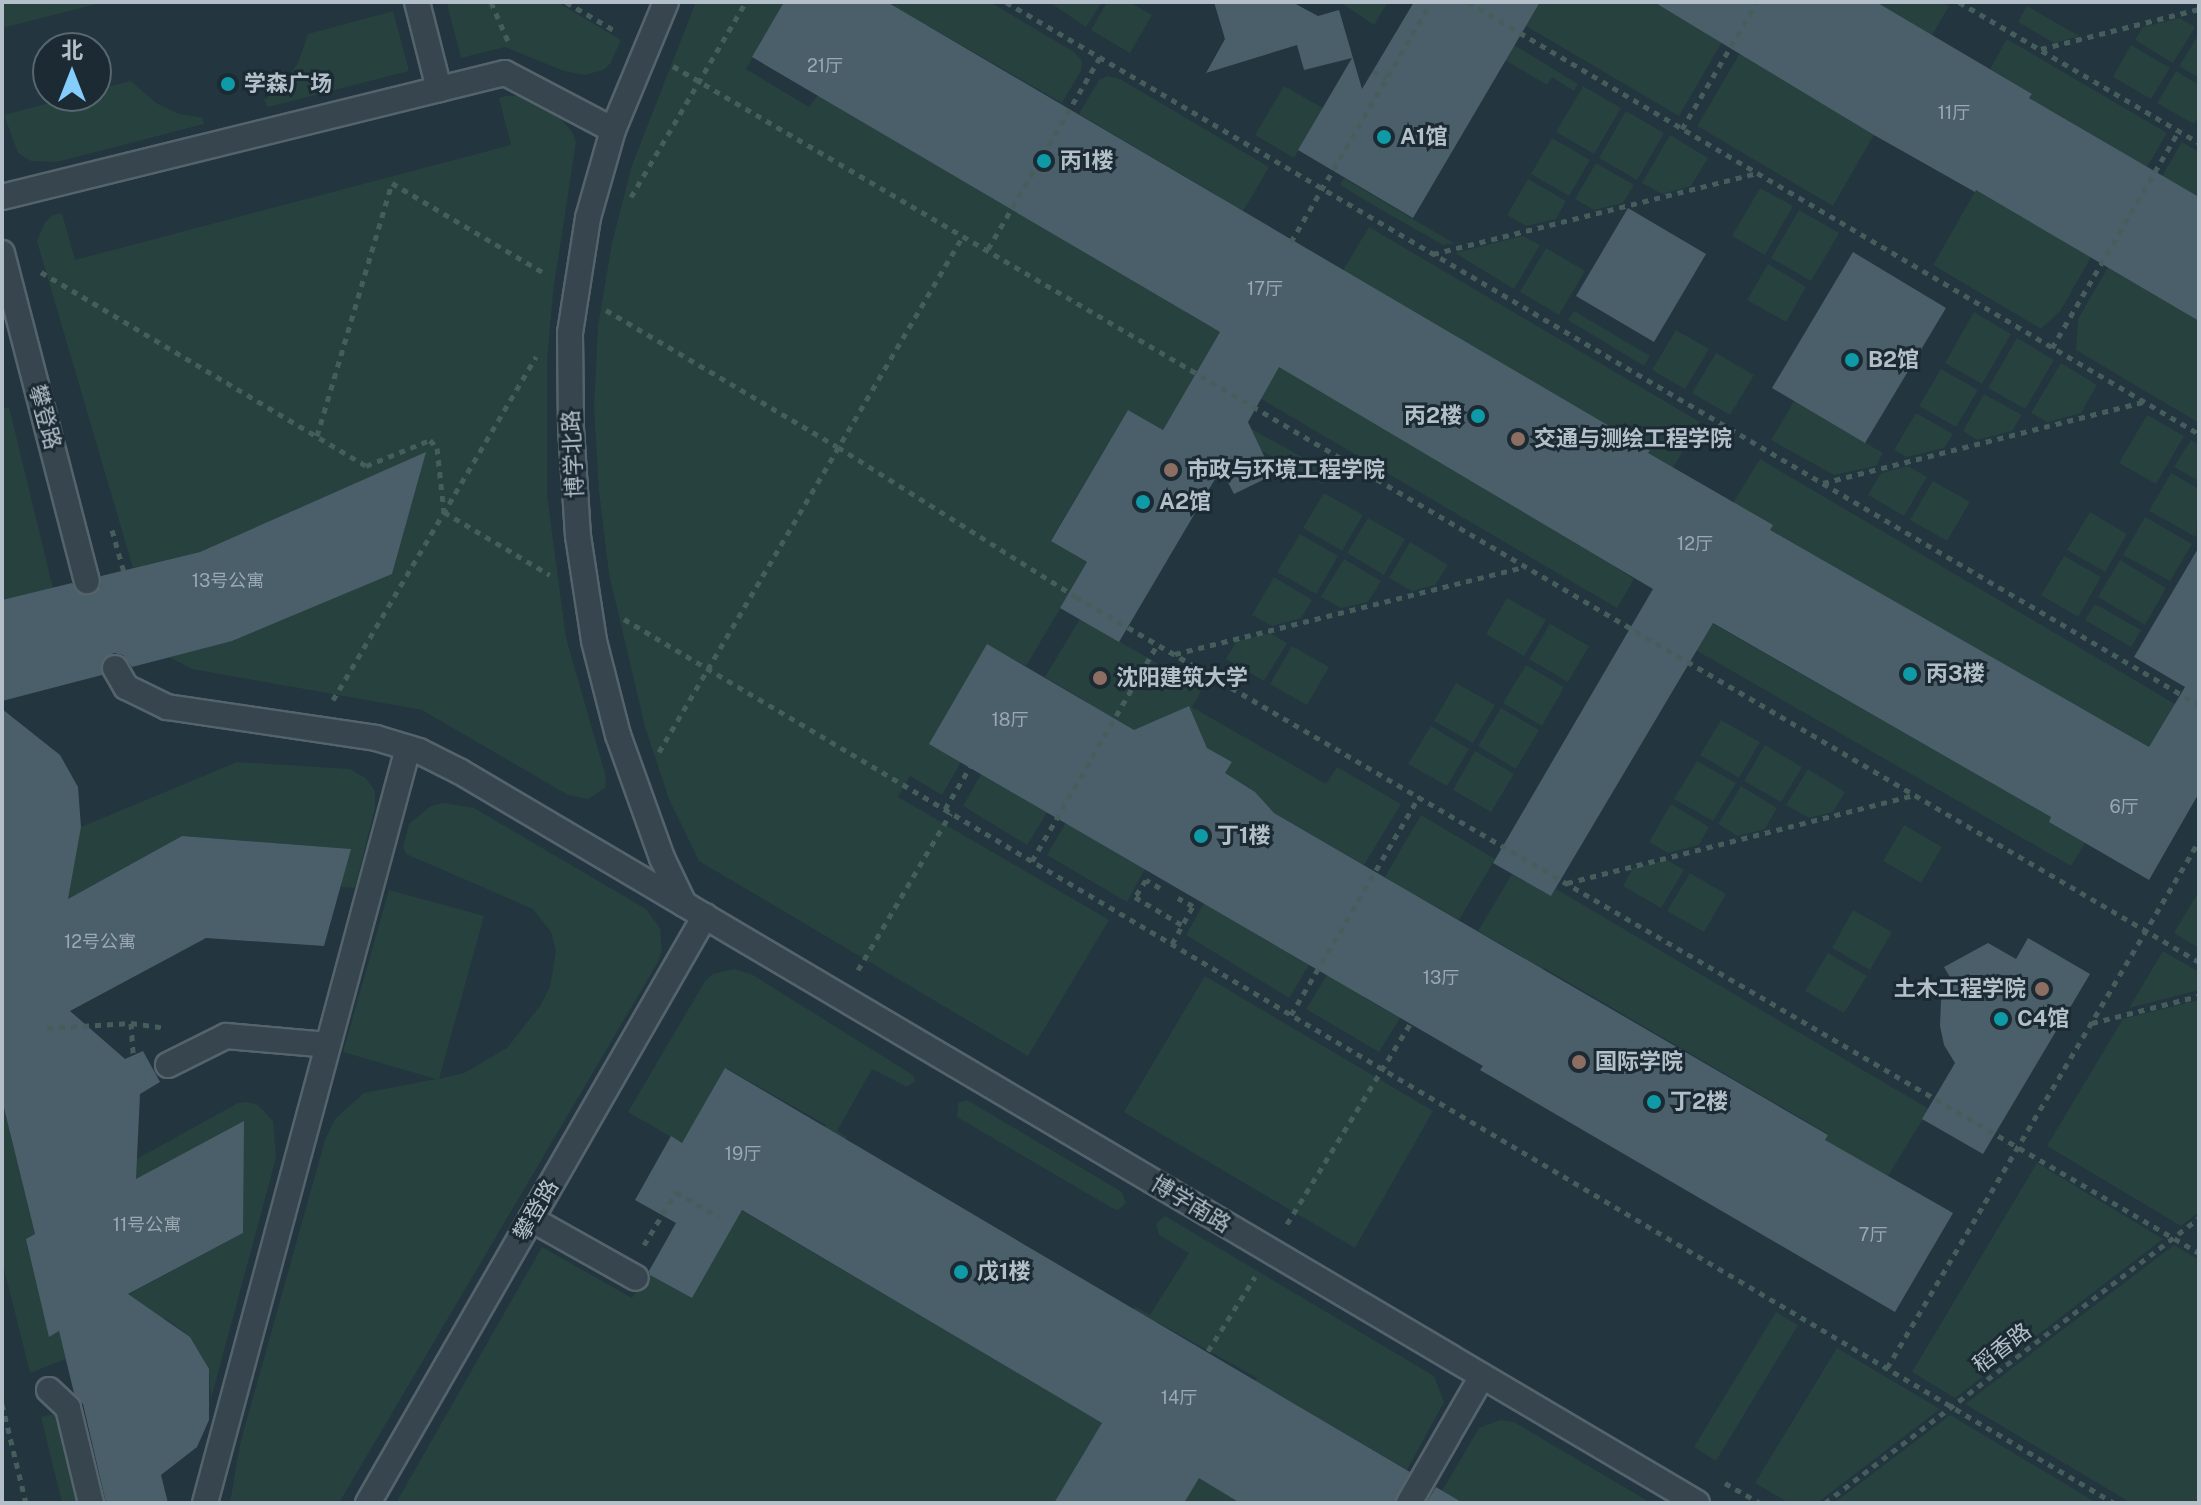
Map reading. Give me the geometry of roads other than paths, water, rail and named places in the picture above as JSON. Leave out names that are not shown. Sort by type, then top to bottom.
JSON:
[{"type":"lane","points":[[417,2],[439,89]]},
{"type":"lane","name":"博学北路","points":[[666,2],[613,130],[588,218],[570,333],[571,428],[578,536],[587,597],[594,641],[618,735],[662,858],[695,910]]},
{"type":"lane","points":[[2,197],[505,73],[613,130]]},
{"type":"lane","name":"攀登路","points":[[2,253],[13,338],[87,581]]},
{"type":"lane","points":[[115,668],[126,687],[167,707],[376,738],[408,748],[459,771],[695,910]]},
{"type":"lane","points":[[205,1503],[408,748]]},
{"type":"lane","name":"攀登路","points":[[368,1503],[531,1219],[695,910]]},
{"type":"lane","name":"博学南路","points":[[695,910],[1697,1503]]},
{"type":"lane","points":[[168,1065],[226,1036],[328,1045]]},
{"type":"lane","points":[[531,1219],[632,1276]]},
{"type":"lane","points":[[1409,1503],[1482,1376]]},
{"type":"lane","points":[[49,1390],[68,1408],[91,1503]]},
{"type":"place","name":"学森广场","points":[[228,84]]},
{"type":"place","name":"A1馆","points":[[1384,137]]},
{"type":"place","name":"丙1楼","points":[[1044,161]]},
{"type":"place","name":"B2馆","points":[[1852,360]]},
{"type":"place","name":"丙2楼","points":[[1478,416]]},
{"type":"place","name":"交通与测绘工程学院","points":[[1518,439]]},
{"type":"place","name":"市政与环境工程学院","points":[[1171,470]]},
{"type":"place","name":"A2馆","points":[[1143,502]]},
{"type":"place","name":"丙3楼","points":[[1910,674]]},
{"type":"place","name":"沈阳建筑大学","points":[[1100,678]]},
{"type":"place","name":"丁1楼","points":[[1201,836]]},
{"type":"place","name":"土木工程学院","points":[[2042,989]]},
{"type":"place","name":"C4馆","points":[[2001,1019]]},
{"type":"place","name":"国际学院","points":[[1579,1062]]},
{"type":"place","name":"丁2楼","points":[[1654,1102]]},
{"type":"place","name":"戊1楼","points":[[961,1272]]}]
